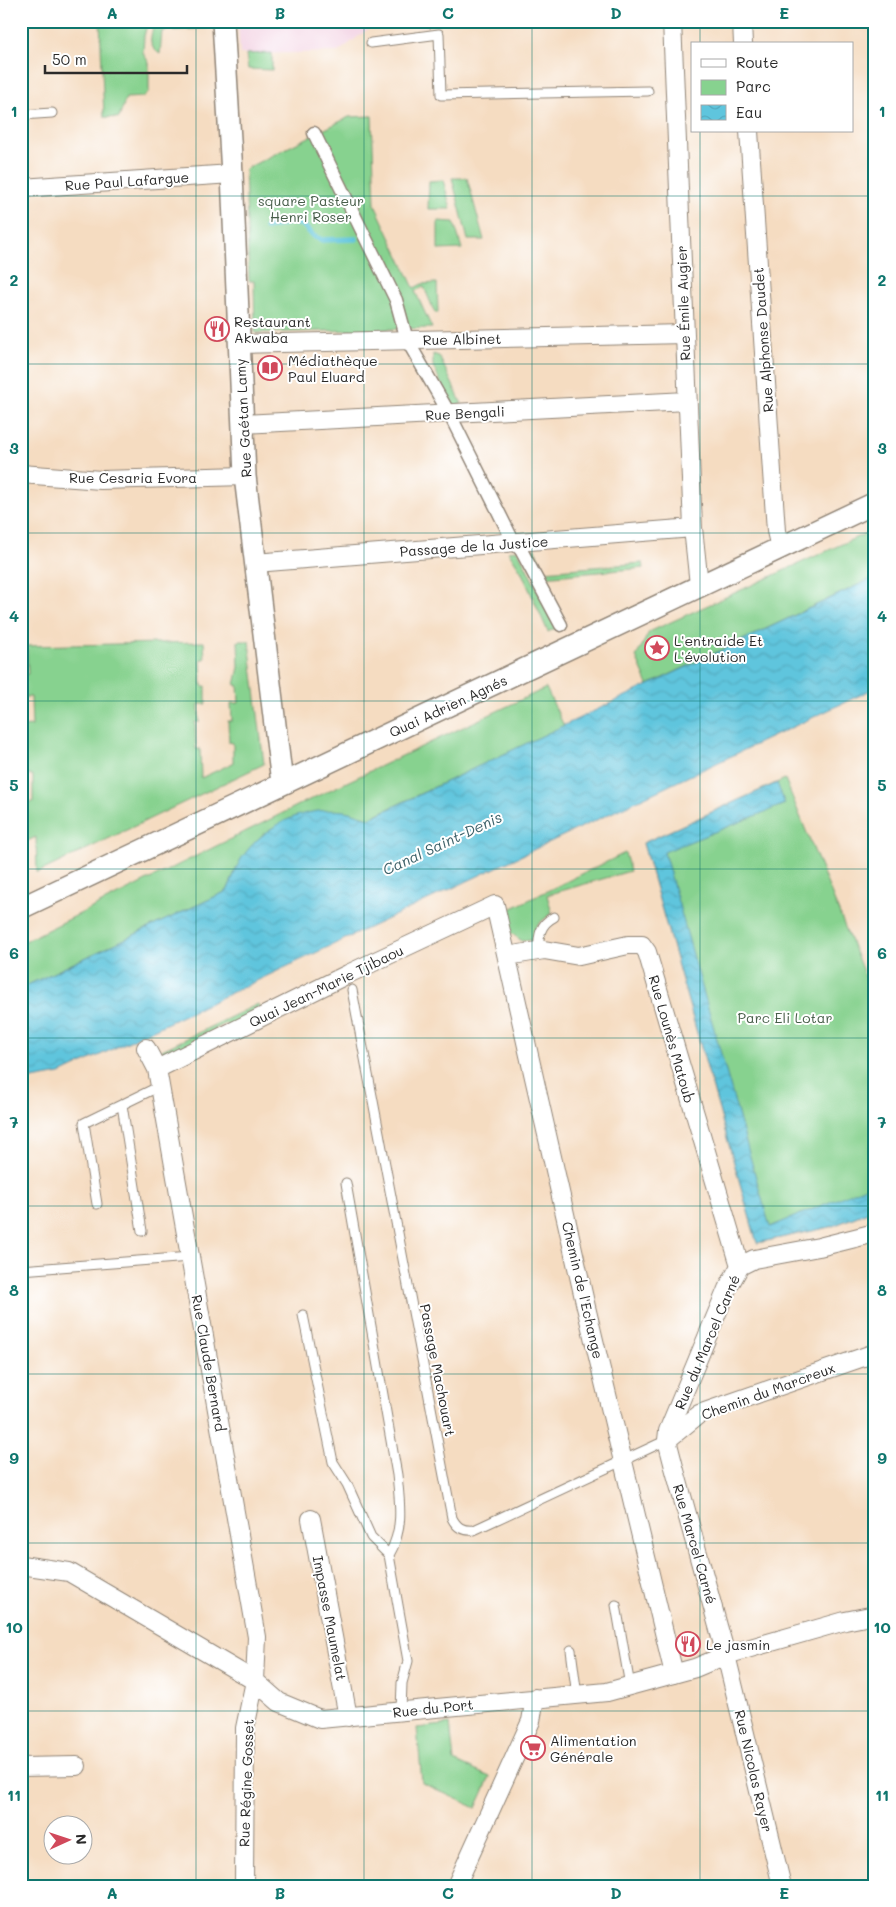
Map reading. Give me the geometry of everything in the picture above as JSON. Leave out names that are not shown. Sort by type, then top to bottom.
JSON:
[{"type":"street","name":"Rue Gaétan Lamy","points":[[223,21],[232,174],[245,476],[282,784]]},
{"type":"street","name":"Rue Émile Augier","points":[[672,21],[693,528],[700,585]]},
{"type":"street","points":[[742,21],[743,42]]},
{"type":"street","name":"Rue Alphonse Daudet","points":[[749,132],[776,531],[780,548]]},
{"type":"street","points":[[314,133],[396,300],[407,340],[449,414],[514,543],[521,550],[561,625]]},
{"type":"street","name":"Rue Paul Lafargue","points":[[21,188],[232,174]]},
{"type":"street","name":"Rue Albinet","points":[[240,344],[685,334]]},
{"type":"street","name":"Rue Bengali","points":[[243,424],[687,400]]},
{"type":"street","name":"Rue Cesaria Evora","points":[[21,474],[101,480],[245,476]]},
{"type":"street","name":"Quai Adrien Agnés","points":[[21,908],[875,503]]},
{"type":"street","name":"Passage de la Justice","points":[[255,563],[693,528]]},
{"type":"street","name":"Chemin de l'Echange","points":[[495,906],[674,1674]]},
{"type":"street","name":"Quai Jean-Marie Tjibaou","points":[[159,1077],[348,974],[495,906]]},
{"type":"street","name":"Rue Lounès Matoub","points":[[507,956],[539,950],[579,956],[628,945],[642,945],[647,952],[747,1263]]},
{"type":"street","name":"Rue Claude Bernard","points":[[146,1048],[159,1077],[257,1637],[256,1681]]},
{"type":"street","points":[[747,1263],[875,1233]]},
{"type":"street","name":"Rue du Marcel Carné","points":[[668,1436],[727,1289],[747,1263]]},
{"type":"street","name":"Chemin du Marcreux","points":[[668,1436],[699,1414],[875,1353]]},
{"type":"street","name":"Rue Marcel Carné","points":[[668,1436],[726,1656]]},
{"type":"street","name":"Impasse Maumelat","points":[[311,1519],[348,1717]]},
{"type":"street","name":"Rue du Port","points":[[21,1565],[69,1572],[256,1681],[279,1702],[320,1719],[535,1698],[577,1696],[630,1686],[845,1621],[875,1615]]},
{"type":"street","name":"Rue Nicolas Rayer","points":[[726,1656],[782,1886]]},
{"type":"street","name":"Rue Régine Gosset","points":[[244,1886],[245,1728],[256,1681]]},
{"type":"street","points":[[456,1886],[531,1721],[535,1698]]},
{"type":"street","points":[[21,1767],[77,1766]]},
{"type":"lane","points":[[371,43],[439,34],[441,95],[648,91]]},
{"type":"lane","points":[[21,115],[52,113]]},
{"type":"lane","points":[[539,950],[539,934],[542,928],[554,918]]},
{"type":"lane","name":"Passage Machouart","points":[[352,990],[452,1518],[461,1529],[474,1530],[624,1462],[668,1436]]},
{"type":"lane","points":[[97,1204],[84,1123],[122,1105],[159,1077]]},
{"type":"lane","points":[[122,1105],[142,1231]]},
{"type":"lane","points":[[346,1183],[397,1475],[402,1520],[396,1542],[389,1555]]},
{"type":"lane","points":[[21,1270],[190,1257]]},
{"type":"lane","points":[[303,1315],[333,1462],[348,1484],[371,1537],[389,1555],[408,1661],[402,1683],[401,1711]]},
{"type":"lane","points":[[616,1605],[630,1686]]},
{"type":"lane","points":[[571,1650],[577,1696]]},
{"type":"shaded area","points":[[238,21],[426,21],[426,26],[371,27],[338,52],[240,54]]},
{"type":"green space","points":[[100,21],[148,21],[144,36],[143,53],[149,63],[149,91],[144,97],[126,98],[119,118],[104,117]]},
{"type":"green space","points":[[155,21],[208,21],[208,28],[162,31],[160,54],[151,44]]},
{"type":"green space","points":[[272,53],[272,70],[248,69],[246,54]]},
{"type":"green space","name":"square Pasteur Henri Roser","points":[[372,116],[375,205],[414,288],[422,284],[437,283],[438,313],[435,313],[424,287],[415,291],[432,328],[255,333],[254,281],[249,281],[245,169],[349,117]]},
{"type":"green space","points":[[452,178],[467,178],[484,240],[468,240]]},
{"type":"green space","points":[[443,180],[451,209],[428,209],[429,181]]},
{"type":"green space","points":[[438,221],[454,222],[462,249],[438,250]]},
{"type":"green space","points":[[433,354],[439,356],[462,404],[451,405],[433,366]]},
{"type":"green space","points":[[875,529],[875,577],[648,685],[636,657],[649,632]]},
{"type":"green space","points":[[535,549],[544,571],[643,563],[644,568],[542,577],[529,550]]},
{"type":"green space","points":[[518,550],[556,628],[548,632],[521,571],[508,551]]},
{"type":"green space","points":[[238,641],[249,641],[264,764],[37,873],[36,837],[21,844],[21,803],[33,802],[33,775],[21,775],[21,727],[32,726],[31,697],[21,697],[21,674],[28,674],[27,646],[204,642],[205,659],[201,659],[202,686],[206,686],[206,704],[199,704],[199,722],[195,722],[196,749],[200,749],[201,778],[233,763],[233,743],[229,742],[228,721],[232,721],[231,703],[239,703],[238,685],[235,685],[239,667]]},
{"type":"green space","points":[[546,688],[564,726],[369,818],[347,813],[336,813],[296,818],[281,823],[269,830],[249,849],[241,861],[227,891],[21,988],[21,943],[313,798]]},
{"type":"green space","name":"Parc Eli Lotar","points":[[785,779],[875,1001],[875,1209],[830,1227],[757,1243],[643,843]]},
{"type":"green space","points":[[625,853],[630,871],[547,895],[552,913],[537,925],[533,940],[522,941],[511,933],[506,911]]},
{"type":"green space","points":[[258,1004],[262,1011],[228,1027],[226,1023],[215,1029],[217,1034],[164,1057],[162,1050]]},
{"type":"green space","points":[[450,1724],[454,1761],[490,1777],[476,1808],[422,1783],[417,1728]]},
{"type":"water","name":"Canal Saint-Denis","points":[[875,577],[875,688],[60,1074],[21,1081],[21,988],[227,891],[241,859],[250,847],[261,836],[286,820],[299,815],[329,810],[350,812],[370,818]]},
{"type":"water","points":[[777,783],[785,804],[664,852],[770,1227],[875,1183],[875,1209],[830,1227],[757,1243],[643,843]]},
{"type":"waterway","points":[[266,228],[291,222],[303,225],[313,236],[322,240],[356,239]]},
{"type":"place","name":"Restaurant Akwaba","points":[[217,329]]},
{"type":"place","name":"Médiathèque Paul Eluard","points":[[270,368]]},
{"type":"place","name":"L'entraide Et L'évolution","points":[[657,648]]},
{"type":"place","name":"Le jasmin","points":[[688,1644]]},
{"type":"place","name":"Alimentation Générale","points":[[533,1748]]}]
